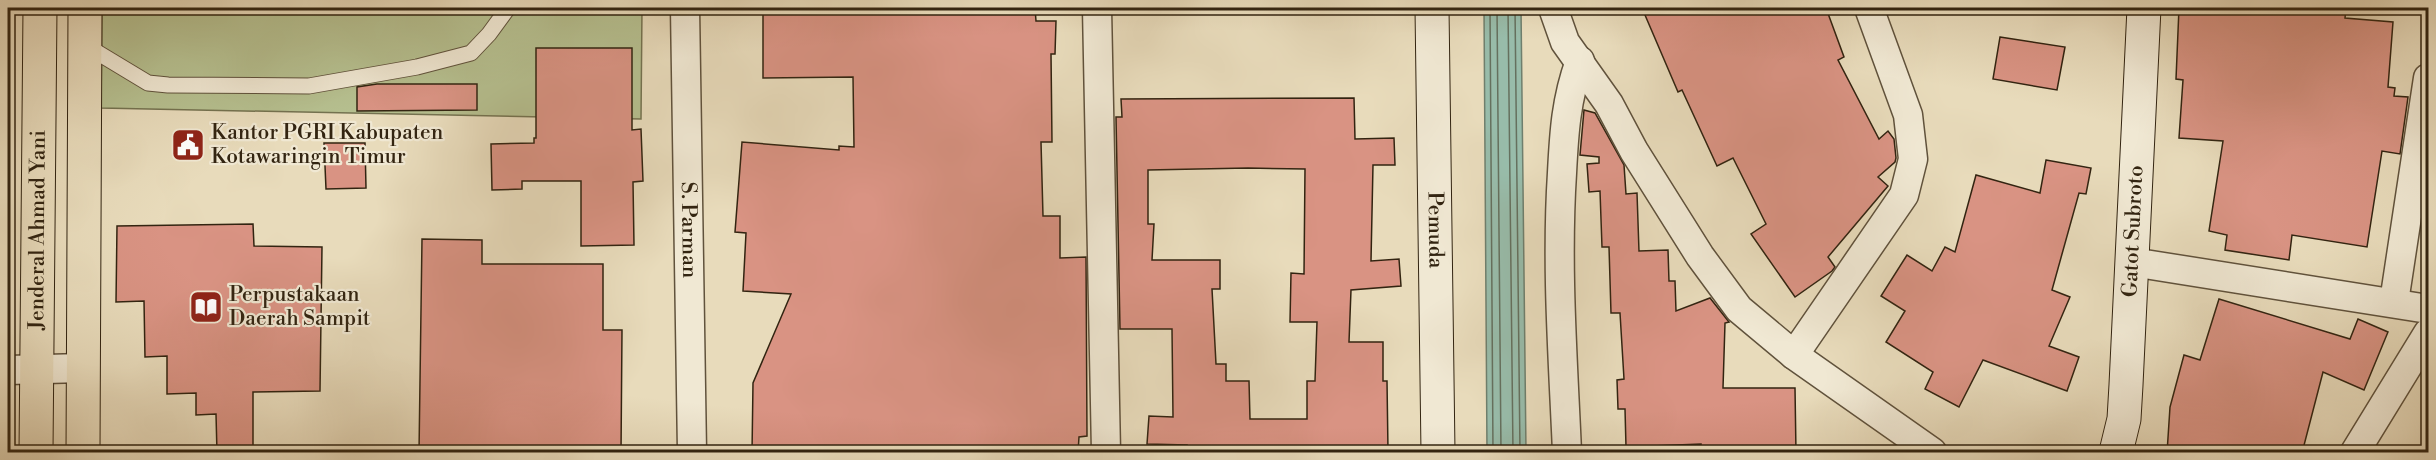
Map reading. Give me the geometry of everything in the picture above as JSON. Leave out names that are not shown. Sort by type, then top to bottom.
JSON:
[{"type":"highway","name":"Jenderal Ahmad Yani","points":[[36,453],[22,369],[40,8]]},
{"type":"highway","points":[[83,453],[85,8]]},
{"type":"street","name":"S. Parman","points":[[685,8],[692,453]]},
{"type":"street","points":[[1096,8],[1106,453]]},
{"type":"street","name":"Pemuda","points":[[1432,8],[1438,453]]},
{"type":"street","points":[[1553,8],[1565,42],[1609,104],[1640,161],[1723,289],[1739,309],[1794,355],[1932,453]]},
{"type":"street","points":[[1794,355],[1904,195],[1913,159],[1908,115],[1869,8]]},
{"type":"street","name":"Gatot Subroto","points":[[2116,453],[2124,419],[2144,8]]},
{"type":"street","points":[[1567,453],[1560,290],[1560,209],[1566,109],[1570,87],[1580,61]]},
{"type":"street","points":[[2394,302],[2428,78]]},
{"type":"street","points":[[2132,262],[2428,309]]},
{"type":"street","points":[[2355,453],[2428,333]]},
{"type":"street","points":[[22,369],[83,368]]},
{"type":"lane","points":[[85,45],[148,83],[309,86],[384,74],[471,53],[489,34],[508,8]]},
{"type":"shaded area","points":[[102,8],[642,8],[641,119],[101,108]]},
{"type":"water","points":[[1484,8],[1521,8],[1526,452],[1487,452]]},
{"type":"building","points":[[763,8],[1035,8],[1036,21],[1056,21],[1055,54],[1051,54],[1052,142],[1041,142],[1043,216],[1060,216],[1060,258],[1086,257],[1087,436],[1079,437],[1078,453],[752,453],[753,383],[791,294],[743,291],[746,233],[735,232],[742,142],[839,150],[839,146],[854,147],[853,77],[763,78]]},
{"type":"building","points":[[1642,8],[1826,8],[1844,57],[1838,60],[1879,139],[1888,131],[1894,139],[1896,158],[1895,162],[1878,177],[1888,186],[1828,257],[1835,267],[1795,297],[1751,234],[1766,224],[1733,158],[1717,166],[1682,90],[1678,92]]},
{"type":"building","points":[[2179,8],[2346,8],[2345,18],[2393,22],[2388,87],[2395,88],[2394,96],[2408,97],[2400,154],[2382,151],[2367,247],[2292,235],[2289,260],[2225,250],[2227,235],[2209,231],[2223,141],[2179,138],[2183,80],[2176,79]]},
{"type":"building","points":[[2000,37],[2065,47],[2057,90],[1993,79]]},
{"type":"building","points":[[536,48],[632,48],[632,130],[641,129],[643,181],[633,182],[634,245],[581,246],[581,181],[522,181],[522,189],[492,190],[491,144],[534,143],[534,138],[536,138]]},
{"type":"building","points":[[377,84],[477,84],[477,110],[357,111],[357,87]]},
{"type":"building","points":[[1354,98],[1355,139],[1394,138],[1395,165],[1373,165],[1371,261],[1399,259],[1401,286],[1351,290],[1349,342],[1383,342],[1383,381],[1387,381],[1388,451],[1212,453],[1186,451],[1187,445],[1147,444],[1149,416],[1173,417],[1172,329],[1120,329],[1116,117],[1122,117],[1121,99]],"holes":[[[1305,169],[1304,274],[1291,273],[1290,322],[1317,322],[1315,381],[1307,381],[1307,419],[1250,419],[1249,381],[1226,381],[1226,364],[1216,364],[1212,289],[1220,289],[1220,260],[1152,260],[1154,224],[1148,224],[1148,170]]]},
{"type":"building","points":[[1584,110],[1595,113],[1624,165],[1626,194],[1637,193],[1639,251],[1668,250],[1669,281],[1675,281],[1676,311],[1710,298],[1729,322],[1725,323],[1723,388],[1795,388],[1796,453],[1701,453],[1701,444],[1626,447],[1625,409],[1618,409],[1617,380],[1624,379],[1620,313],[1611,313],[1609,247],[1602,247],[1600,191],[1589,192],[1587,164],[1599,163],[1599,157],[1580,155]]},
{"type":"building","points":[[324,143],[365,143],[366,188],[326,189]]},
{"type":"building","points":[[2046,160],[2091,168],[2086,194],[2079,193],[2052,290],[2070,297],[2049,346],[2079,357],[2067,391],[1983,360],[1959,407],[1925,389],[1933,372],[1886,342],[1905,311],[1881,296],[1907,255],[1932,271],[1945,247],[1955,252],[1976,175],[2040,193]]},
{"type":"building","points":[[253,224],[254,246],[322,247],[320,391],[253,392],[253,453],[217,453],[216,414],[196,415],[196,393],[167,394],[167,356],[145,357],[144,301],[116,302],[117,226]]},
{"type":"building","points":[[422,239],[482,240],[482,264],[603,264],[603,330],[622,330],[621,453],[419,453]]},
{"type":"building","points":[[2219,299],[2350,339],[2358,319],[2388,332],[2364,390],[2323,372],[2302,453],[2167,453],[2170,407],[2184,355],[2200,360]]},
{"type":"place","name":"Kantor PGRI Kabupaten Kotawaringin Timur","points":[[188,145]]},
{"type":"place","name":"Perpustakaan Daerah Sampit","points":[[206,307]]}]
